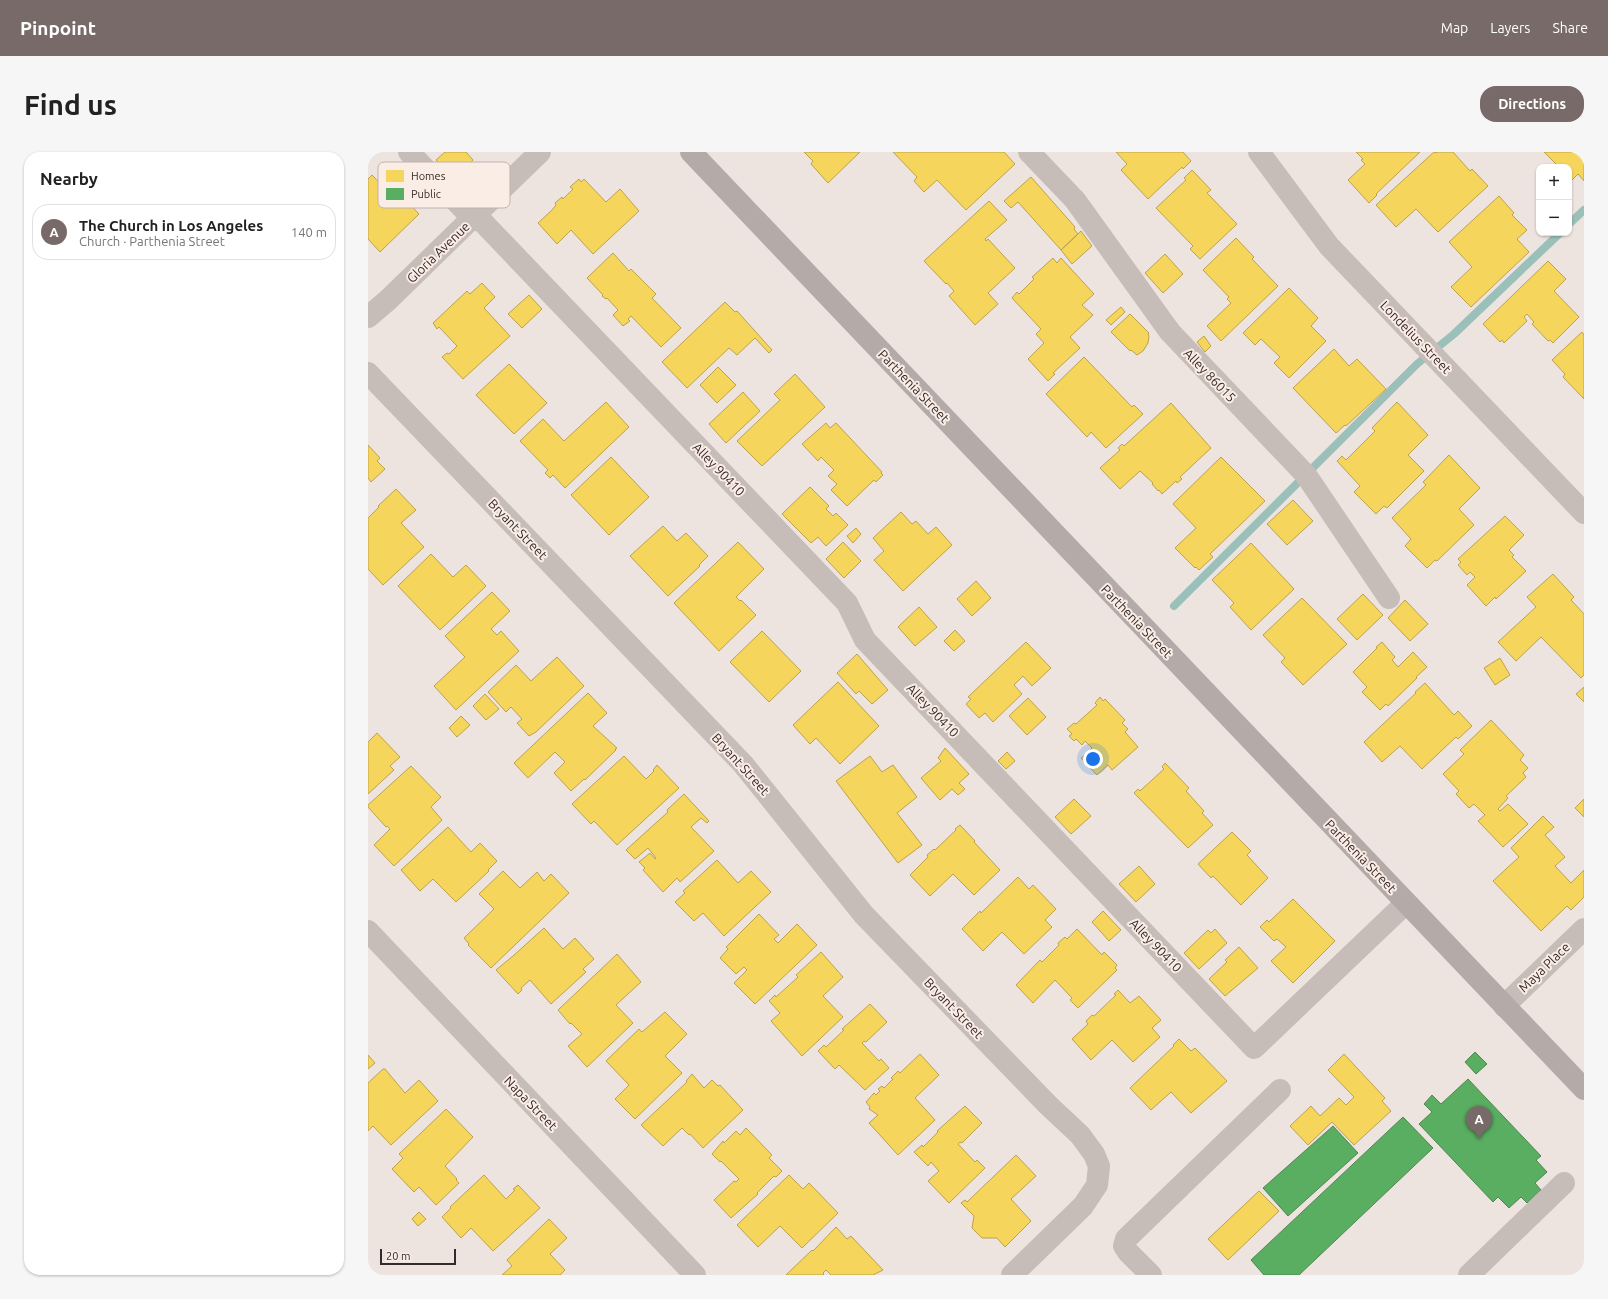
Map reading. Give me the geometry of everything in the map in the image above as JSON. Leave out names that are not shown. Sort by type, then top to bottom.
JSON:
[{"type":"main road","name":"Parthenia Street","points":[[696,154],[1584,1089]]},
{"type":"street","points":[[410,152],[420,162]]},
{"type":"street","name":"Gloria Avenue","points":[[510,181],[540,152]]},
{"type":"street","name":"Alley 86015","points":[[1029,152],[1075,200],[1170,332],[1306,475],[1389,598]]},
{"type":"street","name":"Londelius Street","points":[[1259,152],[1329,246],[1584,513]]},
{"type":"street","points":[[466,208],[474,216]]},
{"type":"street","name":"Gloria Avenue","points":[[368,317],[388,300],[482,208]]},
{"type":"street","name":"Alley 90410","points":[[474,216],[847,603],[865,640],[1254,1048],[1406,903]]},
{"type":"street","name":"Bryant Street","points":[[368,373],[743,764],[864,915],[1048,1105],[1080,1134],[1094,1154],[1099,1166],[1097,1185],[1083,1206],[1012,1275]]},
{"type":"street","name":"Maya Place","points":[[1504,1006],[1584,929]]},
{"type":"street","name":"Napa Street","points":[[368,931],[694,1275]]},
{"type":"street","points":[[1150,1275],[1128,1252],[1124,1246],[1126,1239],[1280,1090]]},
{"type":"street","points":[[1471,1274],[1564,1183]]},
{"type":"building: Homes","points":[[445,152],[466,152],[473,160],[471,162],[438,162],[436,160]]},
{"type":"building: Homes","points":[[804,152],[860,152],[828,183],[811,164],[813,161]]},
{"type":"building: Homes","points":[[893,152],[1004,152],[1015,164],[966,210],[937,180],[924,192],[914,181],[917,177]]},
{"type":"building: Homes","points":[[1116,152],[1183,152],[1191,161],[1183,169],[1182,167],[1148,199],[1121,170],[1127,164]]},
{"type":"building: Homes","points":[[1356,152],[1420,152],[1376,194],[1377,195],[1369,203],[1348,180],[1365,164],[1361,160],[1363,159]]},
{"type":"building: Homes","points":[[1434,152],[1453,152],[1470,171],[1472,169],[1488,186],[1438,232],[1416,209],[1396,227],[1376,205]]},
{"type":"building: Homes","points":[[1544,152],[1584,152],[1584,181],[1578,174],[1572,180],[1572,164],[1556,164]]},
{"type":"building: Homes","points":[[1192,170],[1211,190],[1207,193],[1237,224],[1200,259],[1190,249],[1193,246],[1156,208],[1186,180],[1184,178]]},
{"type":"building: Homes","points":[[372,175],[378,181],[378,208],[413,208],[419,214],[380,252],[368,239],[368,179]]},
{"type":"building: Homes","points":[[1031,177],[1075,227],[1074,229],[1078,234],[1061,250],[1018,202],[1011,208],[1004,201]]},
{"type":"building: Homes","points":[[579,179],[581,182],[584,179],[606,202],[620,189],[639,211],[593,254],[571,230],[557,244],[538,223],[552,210],[556,205],[555,203],[562,197],[563,199],[573,189],[570,187]]},
{"type":"building: Homes","points":[[1499,196],[1514,213],[1512,215],[1527,230],[1517,239],[1529,252],[1471,307],[1451,287],[1472,267],[1449,242]]},
{"type":"building: Homes","points":[[989,201],[1007,220],[985,239],[986,241],[988,239],[1015,268],[988,293],[998,304],[975,325],[949,296],[954,291],[924,261]]},
{"type":"building: Homes","points":[[1081,231],[1092,246],[1072,264],[1061,250]]},
{"type":"building: Homes","points":[[1236,238],[1254,257],[1252,259],[1278,286],[1221,341],[1207,326],[1231,303],[1227,299],[1229,297],[1203,270]]},
{"type":"building: Homes","points":[[613,253],[629,271],[631,269],[656,294],[652,298],[681,328],[661,347],[631,316],[628,319],[630,321],[623,326],[613,315],[618,310],[607,298],[606,299],[602,296],[603,295],[587,278]]},
{"type":"building: Homes","points":[[1165,254],[1183,274],[1163,293],[1145,273]]},
{"type":"building: Homes","points":[[1053,258],[1057,263],[1061,258],[1094,294],[1082,305],[1093,315],[1070,337],[1080,348],[1053,373],[1055,374],[1048,381],[1028,359],[1044,343],[1036,334],[1041,329],[1012,298],[1017,292],[1019,294],[1034,279],[1032,277]]},
{"type":"building: Homes","points":[[1548,261],[1566,279],[1554,291],[1579,317],[1553,343],[1550,340],[1548,341],[1532,324],[1534,322],[1527,314],[1524,317],[1527,321],[1504,343],[1502,340],[1500,342],[1483,324]]},
{"type":"building: Homes","points":[[482,283],[495,297],[484,308],[510,336],[463,379],[442,357],[447,353],[449,354],[457,346],[439,327],[437,329],[433,323],[467,291],[470,294]]},
{"type":"building: Homes","points":[[1289,288],[1318,318],[1311,326],[1326,341],[1289,378],[1274,363],[1280,357],[1261,339],[1255,345],[1243,333]]},
{"type":"building: Homes","points":[[529,295],[542,309],[522,328],[508,314]]},
{"type":"building: Homes","points":[[725,302],[735,312],[737,311],[772,350],[769,353],[755,338],[737,355],[729,348],[687,388],[662,362]]},
{"type":"building: Homes","points":[[1121,307],[1125,312],[1111,325],[1106,320]]},
{"type":"building: Homes","points":[[1130,314],[1149,333],[1148,343],[1143,351],[1137,355],[1131,350],[1130,351],[1111,332]]},
{"type":"building: Homes","points":[[1582,332],[1584,335],[1584,399],[1563,377],[1565,374],[1552,360]]},
{"type":"building: Homes","points":[[1204,336],[1211,346],[1205,352],[1197,342]]},
{"type":"building: Homes","points":[[1334,349],[1349,366],[1357,359],[1386,389],[1346,426],[1345,425],[1336,433],[1293,388]]},
{"type":"building: Homes","points":[[1084,357],[1132,407],[1134,405],[1143,414],[1106,448],[1091,432],[1087,437],[1046,394]]},
{"type":"building: Homes","points":[[509,364],[547,403],[514,434],[476,395]]},
{"type":"building: Homes","points":[[718,367],[736,385],[717,403],[700,385]]},
{"type":"building: Homes","points":[[795,374],[825,407],[762,466],[737,441],[780,400],[774,394]]},
{"type":"building: Homes","points":[[743,392],[760,411],[726,443],[709,424]]},
{"type":"building: Homes","points":[[606,402],[629,427],[565,488],[553,475],[550,478],[545,473],[548,470],[520,441],[543,419],[564,441]]},
{"type":"building: Homes","points":[[1397,402],[1428,435],[1408,455],[1424,471],[1387,508],[1384,506],[1376,514],[1354,492],[1360,486],[1337,461],[1342,456],[1346,460],[1375,431],[1372,428]]},
{"type":"building: Homes","points":[[1171,403],[1211,448],[1180,477],[1182,479],[1177,483],[1176,481],[1162,494],[1140,471],[1120,489],[1100,468],[1120,450],[1118,448],[1122,444],[1124,446]]},
{"type":"building: Homes","points":[[826,423],[830,428],[836,423],[882,472],[881,473],[883,475],[876,482],[874,480],[847,506],[831,490],[837,484],[828,476],[834,470],[821,457],[818,461],[802,444]]},
{"type":"building: Homes","points":[[368,445],[380,458],[377,461],[385,469],[371,482],[368,478]]},
{"type":"building: Homes","points":[[1449,455],[1480,488],[1459,509],[1474,525],[1437,561],[1435,560],[1427,568],[1405,546],[1411,539],[1392,518],[1426,485],[1423,482]]},
{"type":"building: Homes","points":[[611,457],[649,497],[609,535],[571,495]]},
{"type":"building: Homes","points":[[1221,457],[1265,501],[1210,554],[1213,557],[1199,570],[1196,567],[1195,568],[1175,548],[1196,528],[1173,504]]},
{"type":"building: Homes","points":[[810,487],[829,506],[826,509],[833,516],[836,513],[848,525],[826,546],[818,537],[811,543],[782,514]]},
{"type":"building: Homes","points":[[396,489],[416,510],[401,523],[424,547],[383,585],[368,569],[368,518]]},
{"type":"building: Homes","points":[[1293,500],[1313,521],[1287,545],[1267,524]]},
{"type":"building: Homes","points":[[901,512],[912,524],[916,521],[928,534],[936,527],[952,545],[903,591],[874,560],[884,551],[873,538]]},
{"type":"building: Homes","points":[[1505,516],[1524,535],[1509,550],[1514,555],[1512,557],[1526,571],[1496,599],[1495,597],[1486,606],[1467,585],[1475,577],[1470,572],[1467,575],[1458,565],[1461,562],[1458,559]]},
{"type":"building: Homes","points":[[663,526],[677,541],[686,533],[708,556],[699,565],[700,566],[668,596],[630,556]]},
{"type":"building: Homes","points":[[856,528],[861,534],[853,543],[847,536]]},
{"type":"building: Homes","points":[[738,542],[764,569],[736,597],[756,615],[719,651],[674,603]]},
{"type":"building: Homes","points":[[843,542],[861,561],[844,578],[826,559]]},
{"type":"building: Homes","points":[[1251,543],[1294,589],[1251,630],[1230,607],[1234,603],[1212,580]]},
{"type":"building: Homes","points":[[431,554],[453,577],[466,565],[486,586],[440,630],[398,586]]},
{"type":"building: Homes","points":[[1553,574],[1574,597],[1571,600],[1584,614],[1584,675],[1581,678],[1541,637],[1516,661],[1498,642],[1536,607],[1527,597]]},
{"type":"building: Homes","points":[[976,581],[991,598],[972,616],[957,599]]},
{"type":"building: Homes","points":[[492,592],[510,611],[491,629],[497,635],[501,631],[519,651],[456,710],[434,686],[465,657],[445,636]]},
{"type":"building: Homes","points":[[1363,594],[1383,615],[1357,640],[1337,619]]},
{"type":"building: Homes","points":[[1302,598],[1347,644],[1303,685],[1281,662],[1285,658],[1263,635]]},
{"type":"building: Homes","points":[[1405,600],[1428,624],[1410,641],[1388,618]]},
{"type":"building: Homes","points":[[919,607],[937,627],[915,646],[898,627]]},
{"type":"building: Homes","points":[[955,630],[965,641],[954,651],[944,641]]},
{"type":"building: Homes","points":[[762,631],[801,671],[769,702],[730,662]]},
{"type":"building: Homes","points":[[1026,642],[1051,668],[1032,686],[1023,676],[1014,685],[1022,694],[993,722],[985,713],[979,718],[966,704],[971,699],[968,697]]},
{"type":"building: Homes","points":[[1382,642],[1395,657],[1392,660],[1398,667],[1413,652],[1427,667],[1388,706],[1386,704],[1380,710],[1362,692],[1367,687],[1353,672]]},
{"type":"building: Homes","points":[[857,654],[888,690],[872,704],[859,691],[856,694],[837,673]]},
{"type":"building: Homes","points":[[557,657],[584,686],[536,732],[529,736],[517,723],[522,719],[511,707],[506,712],[488,692],[516,665],[531,681]]},
{"type":"building: Homes","points":[[1500,658],[1510,675],[1495,685],[1484,668]]},
{"type":"building: Homes","points":[[838,682],[879,726],[840,764],[816,738],[810,744],[793,725]]},
{"type":"building: Homes","points":[[1425,683],[1454,715],[1458,711],[1472,726],[1458,739],[1456,737],[1422,769],[1400,746],[1382,762],[1364,742]]},
{"type":"building: Homes","points":[[1584,687],[1584,702],[1576,694]]},
{"type":"building: Homes","points":[[588,693],[607,713],[593,726],[617,748],[615,749],[616,750],[585,780],[584,779],[571,791],[554,773],[565,762],[555,752],[528,778],[514,763]]},
{"type":"building: Homes","points":[[485,694],[499,709],[486,720],[473,706]]},
{"type":"building: Homes","points":[[1100,697],[1103,701],[1105,699],[1125,720],[1122,723],[1128,729],[1125,732],[1138,747],[1112,770],[1108,765],[1097,775],[1081,758],[1092,748],[1085,741],[1082,745],[1076,739],[1074,741],[1069,736],[1072,734],[1067,729],[1074,723],[1076,724],[1097,705],[1095,703]]},
{"type":"building: Homes","points":[[1028,698],[1046,717],[1027,735],[1009,716]]},
{"type":"building: Homes","points":[[461,716],[470,725],[457,737],[449,728]]},
{"type":"building: Homes","points":[[1491,720],[1524,755],[1520,760],[1528,768],[1523,773],[1526,777],[1506,796],[1508,798],[1498,809],[1500,811],[1508,804],[1528,824],[1503,847],[1478,821],[1485,815],[1474,804],[1469,808],[1456,794],[1459,791],[1443,774],[1464,754],[1460,750]]},
{"type":"building: Homes","points":[[377,733],[400,757],[390,766],[394,770],[368,794],[368,742]]},
{"type":"building: Homes","points":[[945,748],[969,774],[959,783],[965,789],[958,795],[952,789],[940,800],[921,778],[941,761],[938,758]]},
{"type":"building: Homes","points":[[1007,752],[1015,761],[1006,769],[998,761]]},
{"type":"building: Homes","points":[[624,756],[646,779],[654,771],[653,770],[657,765],[679,788],[617,845],[594,821],[591,824],[572,804]]},
{"type":"building: Homes","points":[[870,756],[882,772],[893,765],[917,797],[897,813],[922,845],[898,863],[836,781]]},
{"type":"building: Homes","points":[[1165,763],[1189,788],[1186,791],[1204,811],[1202,813],[1213,825],[1188,848],[1134,793],[1138,789],[1140,791],[1164,769],[1162,767]]},
{"type":"building: Homes","points":[[411,766],[441,797],[431,807],[442,820],[394,866],[374,845],[390,829],[387,826],[386,827],[368,807],[368,805]]},
{"type":"building: Homes","points":[[684,794],[709,821],[707,823],[701,818],[691,827],[714,851],[680,882],[677,878],[663,892],[643,870],[645,868],[639,862],[650,853],[655,859],[656,858],[648,848],[635,859],[626,850],[668,812],[667,810]]},
{"type":"building: Homes","points":[[1074,799],[1091,816],[1071,834],[1055,817]]},
{"type":"building: Homes","points":[[1584,799],[1584,817],[1575,808]]},
{"type":"building: Homes","points":[[1543,816],[1554,827],[1545,835],[1565,857],[1555,866],[1571,883],[1584,870],[1584,897],[1571,910],[1567,906],[1541,931],[1493,881],[1519,857],[1511,848]]},
{"type":"building: Homes","points":[[960,825],[1000,870],[974,895],[953,874],[930,896],[910,875],[928,857],[927,855],[934,849],[935,850]]},
{"type":"building: Homes","points":[[448,827],[471,852],[480,843],[497,861],[488,870],[489,871],[456,902],[433,879],[420,891],[401,870]]},
{"type":"building: Homes","points":[[1232,832],[1251,851],[1247,855],[1268,878],[1241,905],[1213,876],[1211,878],[1198,864]]},
{"type":"building: Homes","points":[[717,860],[738,883],[751,871],[771,892],[724,936],[703,913],[694,921],[675,902],[685,893],[683,891]]},
{"type":"building: Homes","points":[[1139,866],[1155,884],[1136,902],[1119,884]]},
{"type":"building: Homes","points":[[503,871],[520,888],[537,872],[544,881],[551,874],[569,893],[491,968],[468,945],[469,944],[464,938],[494,909],[479,894]]},
{"type":"building: Homes","points":[[1018,877],[1029,889],[1033,885],[1056,909],[1045,920],[1052,927],[1024,954],[1002,932],[983,951],[962,929],[980,911],[981,913]]},
{"type":"building: Homes","points":[[1293,899],[1335,941],[1293,983],[1271,961],[1286,947],[1277,939],[1274,941],[1260,927],[1267,920],[1269,922]]},
{"type":"building: Homes","points":[[1103,911],[1121,930],[1109,941],[1092,922]]},
{"type":"building: Homes","points":[[759,914],[779,935],[774,939],[778,943],[797,924],[817,945],[755,1004],[734,983],[747,970],[744,967],[736,974],[720,958],[728,949],[726,947]]},
{"type":"building: Homes","points":[[544,928],[563,949],[575,938],[594,959],[583,969],[586,972],[551,1004],[530,980],[521,988],[522,990],[518,994],[496,970]]},
{"type":"building: Homes","points":[[1077,929],[1102,955],[1104,952],[1117,965],[1115,968],[1117,970],[1078,1008],[1070,1000],[1072,998],[1055,980],[1033,1003],[1016,985],[1040,960],[1042,962],[1059,945],[1058,943],[1065,937],[1067,939]]},
{"type":"building: Homes","points":[[1215,929],[1227,943],[1199,969],[1184,953],[1208,930],[1211,933]]},
{"type":"building: Homes","points":[[1239,947],[1258,968],[1225,996],[1209,979],[1227,962],[1225,960]]},
{"type":"building: Homes","points":[[821,952],[843,977],[823,996],[843,1017],[802,1056],[771,1021],[780,1013],[769,1001],[775,995],[776,997],[798,977],[796,975]]},
{"type":"building: Homes","points":[[617,954],[641,982],[616,1005],[633,1023],[587,1067],[568,1046],[582,1034],[571,1023],[570,1024],[558,1010]]},
{"type":"building: Homes","points":[[1118,990],[1130,1003],[1139,996],[1161,1020],[1152,1028],[1160,1037],[1133,1062],[1112,1040],[1091,1060],[1072,1039],[1088,1024],[1086,1021],[1092,1015],[1094,1016],[1116,995],[1114,994]]},
{"type":"building: Homes","points":[[870,1004],[887,1022],[866,1042],[864,1041],[862,1043],[879,1061],[881,1059],[889,1068],[865,1090],[839,1065],[835,1069],[818,1051],[824,1045],[826,1047],[844,1030],[842,1029]]},
{"type":"building: Homes","points":[[665,1012],[687,1034],[665,1056],[682,1073],[635,1119],[615,1099],[629,1085],[606,1061],[639,1029],[642,1032]]},
{"type":"building: Homes","points":[[1179,1039],[1191,1051],[1195,1048],[1227,1081],[1191,1113],[1171,1092],[1151,1110],[1130,1088],[1174,1046],[1173,1045]]},
{"type":"building: Homes","points":[[920,1054],[939,1075],[915,1098],[935,1120],[898,1155],[869,1123],[878,1115],[869,1109],[870,1107],[866,1102],[874,1093],[876,1095],[880,1091],[878,1089],[882,1086],[884,1088],[893,1079],[891,1078],[898,1071],[900,1073]]},
{"type":"building: Homes","points":[[1344,1054],[1385,1098],[1382,1101],[1391,1111],[1354,1145],[1332,1122],[1308,1145],[1290,1126],[1311,1106],[1320,1116],[1339,1098],[1346,1105],[1354,1097],[1328,1070]]},
{"type":"building: Homes","points":[[368,1055],[375,1063],[368,1069]]},
{"type":"building: Homes","points":[[383,1069],[385,1069],[405,1093],[419,1080],[438,1101],[391,1145],[373,1126],[368,1131],[368,1083]]},
{"type":"building: Homes","points":[[692,1074],[704,1088],[712,1080],[718,1086],[720,1085],[743,1110],[703,1148],[682,1128],[663,1146],[641,1125],[687,1082],[686,1081]]},
{"type":"building: Homes","points":[[965,1106],[982,1123],[962,1143],[960,1142],[958,1144],[975,1162],[977,1160],[985,1168],[949,1203],[928,1181],[939,1171],[931,1162],[928,1166],[914,1152],[922,1145],[923,1147],[938,1132],[937,1131]]},
{"type":"building: Homes","points":[[446,1109],[473,1137],[445,1166],[459,1183],[436,1205],[419,1187],[414,1192],[392,1169],[403,1158],[399,1154]]},
{"type":"building: Homes","points":[[746,1128],[772,1155],[769,1158],[782,1171],[776,1177],[774,1176],[757,1193],[758,1194],[731,1218],[714,1200],[734,1181],[736,1182],[739,1179],[712,1154],[723,1141],[724,1143],[736,1131],[740,1135]]},
{"type":"building: Homes","points":[[1016,1155],[1036,1176],[1011,1199],[1031,1221],[1005,1247],[997,1238],[982,1238],[972,1228],[974,1216],[961,1203],[965,1200],[967,1202]]},
{"type":"building: Homes","points":[[484,1175],[506,1199],[518,1185],[540,1208],[493,1251],[471,1228],[461,1238],[442,1217],[451,1208],[450,1207]]},
{"type":"building: Homes","points":[[789,1175],[803,1189],[809,1183],[838,1213],[802,1248],[780,1226],[758,1247],[737,1225]]},
{"type":"building: Homes","points":[[1259,1191],[1279,1211],[1228,1260],[1208,1239]]},
{"type":"building: Homes","points":[[419,1212],[426,1219],[418,1226],[412,1219]]},
{"type":"building: Homes","points":[[549,1219],[567,1238],[550,1254],[565,1270],[560,1275],[502,1275],[512,1266],[507,1260]]},
{"type":"building: Homes","points":[[836,1227],[847,1239],[851,1236],[883,1270],[873,1275],[831,1275],[826,1270],[823,1275],[786,1275],[812,1250],[813,1251]]},
{"type":"building: Public","points":[[1475,1052],[1487,1064],[1476,1074],[1465,1062]]},
{"type":"building: Public","points":[[1468,1079],[1541,1156],[1536,1160],[1547,1172],[1535,1183],[1541,1190],[1527,1203],[1521,1197],[1509,1208],[1498,1197],[1493,1202],[1419,1124],[1432,1112],[1424,1104],[1432,1095],[1441,1104]]},
{"type":"building: Public","points":[[1403,1117],[1433,1148],[1299,1275],[1264,1275],[1251,1260]]},
{"type":"building: Public","points":[[1333,1126],[1358,1153],[1288,1216],[1263,1188]]},
{"type":"waterway","points":[[1572,221],[1584,210]]},
{"type":"waterway","points":[[1174,606],[1417,364],[1454,334],[1557,236]]},
{"type":"place","name":"The Church in Los Angeles","points":[[1479,1139]]}]
